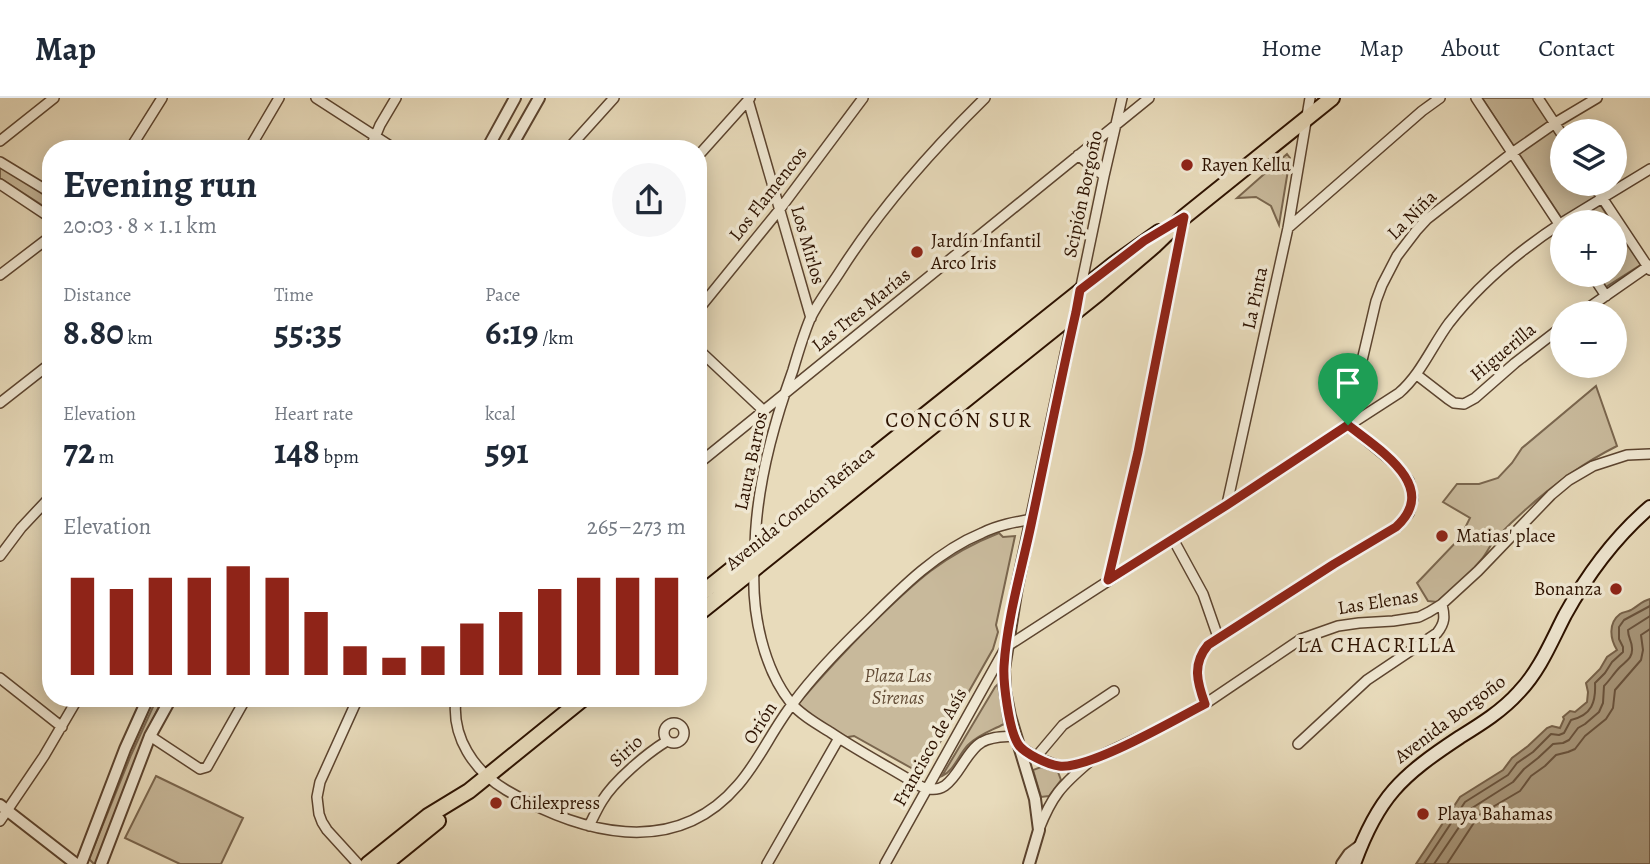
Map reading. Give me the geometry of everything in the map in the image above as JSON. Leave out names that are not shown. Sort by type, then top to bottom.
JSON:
[{"type":"main road","name":"Avenida Concón Reñaca","points":[[707,607],[1076,312],[1184,217],[1332,98]]},
{"type":"main road","name":"Avenida Concón Reñaca","points":[[707,589],[1080,290],[1144,241],[1184,217]]},
{"type":"main road","name":"Avenida Borgoño","points":[[1354,864],[1376,813],[1398,784],[1439,751],[1495,715],[1519,692],[1542,661],[1578,593],[1604,555],[1650,507]]},
{"type":"main road","points":[[384,864],[573,707]]},
{"type":"main road","points":[[368,864],[429,816],[469,791]]},
{"type":"street","points":[[0,141],[54,98]]},
{"type":"street","points":[[136,140],[162,98]]},
{"type":"street","points":[[254,140],[279,98]]},
{"type":"street","points":[[316,98],[382,140]]},
{"type":"street","points":[[374,140],[396,98]]},
{"type":"street","points":[[492,140],[515,98]]},
{"type":"street","points":[[516,140],[539,98]]},
{"type":"street","points":[[576,140],[614,98]]},
{"type":"street","name":"Los Flamencos","points":[[707,299],[780,209],[863,98]]},
{"type":"street","name":"Laura Barros","points":[[926,789],[812,721],[792,704],[774,674],[762,641],[755,608],[755,528],[760,490],[775,425],[811,318],[862,237],[908,178],[985,98]]},
{"type":"street","name":"Scipión Borgoño","points":[[1039,830],[1032,785],[1017,741],[1005,691],[1006,648],[1122,98]]},
{"type":"street","name":"Las Tres Marías","points":[[707,455],[783,397],[1149,98]]},
{"type":"street","name":"La Pinta","points":[[1227,505],[1288,228],[1310,98]]},
{"type":"street","points":[[1288,228],[1440,98]]},
{"type":"street","points":[[1476,98],[1552,210]]},
{"type":"street","points":[[1538,98],[1552,119]]},
{"type":"street","name":"La Niña","points":[[1562,119],[1597,98]]},
{"type":"street","points":[[707,146],[749,99]]},
{"type":"street","name":"Los Mirlos","points":[[749,99],[811,318]]},
{"type":"street","name":"La Niña","points":[[1348,425],[1376,301],[1397,256],[1427,219],[1550,126]]},
{"type":"street","points":[[1078,155],[1104,176]]},
{"type":"street","points":[[0,162],[42,188]]},
{"type":"street","points":[[1584,210],[1650,169]]},
{"type":"street","points":[[0,184],[42,212]]},
{"type":"street","points":[[1599,301],[1649,268],[1602,198]]},
{"type":"street","points":[[1108,580],[1138,452],[1184,217]]},
{"type":"street","points":[[1006,648],[1399,393],[1417,375],[1448,326],[1483,284],[1502,267],[1550,233]]},
{"type":"street","points":[[0,275],[42,243]]},
{"type":"street","points":[[1600,287],[1606,296]]},
{"type":"street","name":"Higuerilla","points":[[1417,375],[1454,403],[1464,404],[1475,398],[1550,336]]},
{"type":"street","points":[[707,357],[764,411]]},
{"type":"street","points":[[0,403],[42,370]]},
{"type":"street","points":[[1205,704],[1197,677],[1198,663],[1204,650],[1218,637],[1390,531],[1409,513],[1413,498],[1409,481],[1388,458],[1348,425]]},
{"type":"street","name":"Las Elenas","points":[[1017,741],[1036,757],[1059,766],[1089,761],[1205,704],[1301,639],[1338,626],[1419,617],[1442,604],[1569,480],[1593,466],[1634,454],[1650,454]]},
{"type":"street","points":[[0,556],[42,504]]},
{"type":"street","name":"Orión","points":[[486,777],[536,806],[589,826],[616,832],[645,833],[672,828],[698,818],[720,803],[738,785],[792,704],[849,639],[886,603],[951,549],[998,526],[1032,519]]},
{"type":"street","points":[[1172,540],[1203,594],[1218,637]]},
{"type":"street","points":[[1298,744],[1367,680],[1437,633],[1445,617],[1442,604]]},
{"type":"street","name":"Francisco de Asís","points":[[885,864],[1006,648]]},
{"type":"street","points":[[0,678],[62,727]]},
{"type":"street","points":[[1036,757],[1063,725],[1114,691]]},
{"type":"street","points":[[0,821],[4,808],[62,727],[73,707]]},
{"type":"street","points":[[81,864],[144,707]]},
{"type":"street","points":[[101,864],[150,736],[166,707]]},
{"type":"street","points":[[150,736],[200,769],[207,767],[241,707]]},
{"type":"street","points":[[354,707],[320,782],[317,797],[322,822],[358,864]]},
{"type":"street","points":[[455,707],[460,738],[471,759],[486,777]]},
{"type":"street","points":[[926,789],[948,784],[980,742],[994,737],[1017,741]]},
{"type":"street","points":[[768,864],[839,738]]},
{"type":"street","name":"Sirio","points":[[589,826],[603,799],[622,778],[656,747],[667,741]]},
{"type":"street","name":"Las Elenas","points":[[1039,830],[1058,791],[1089,761]]},
{"type":"street","points":[[4,808],[76,864]]},
{"type":"street","points":[[1029,864],[1039,830]]},
{"type":"street","points":[[1342,864],[1349,854],[1361,845]]},
{"type":"green space","points":[[1482,98],[1533,98],[1550,125],[1550,196],[1594,196],[1604,210],[1556,210]]},
{"type":"green space","points":[[1287,154],[1290,158],[1279,225],[1271,206],[1256,197],[1237,198]]},
{"type":"green space","points":[[0,165],[42,193],[42,205],[0,178]]},
{"type":"green space","points":[[1627,243],[1642,264],[1627,274]]},
{"type":"green space","points":[[1596,386],[1617,446],[1568,475],[1538,499],[1496,538],[1481,560],[1460,582],[1437,602],[1428,601],[1417,583],[1460,538],[1470,518],[1443,502],[1457,484],[1479,484],[1498,478],[1522,448]]},
{"type":"green space","name":"Plaza Las Sirenas","points":[[999,533],[1003,537],[1015,536],[993,649],[922,774],[854,736],[837,733],[798,704],[862,634],[916,583],[946,560]]},
{"type":"green space","points":[[998,684],[1004,724],[972,741],[950,770],[942,776],[995,687]]},
{"type":"green space","points":[[153,707],[159,707],[94,864],[89,859]]},
{"type":"green space","points":[[1041,767],[1058,772],[1061,780],[1049,796],[1041,797],[1033,770]]},
{"type":"green space","points":[[156,776],[243,818],[221,864],[180,864],[125,838]]},
{"type":"water","points":[[1650,599],[1650,864],[1416,864],[1460,797],[1503,770],[1512,758],[1547,728],[1560,728],[1563,717],[1570,711],[1575,712],[1587,702],[1586,683],[1607,657],[1617,650],[1612,636],[1613,622],[1620,614]]},
{"type":"place","name":"Rayen Kellu","points":[[1187,165]]},
{"type":"place","name":"Jardín Infantil Arco Iris","points":[[917,252]]},
{"type":"place","name":"Matias' place","points":[[1442,536]]},
{"type":"place","name":"Bonanza","points":[[1616,589]]},
{"type":"place","name":"Chilexpress","points":[[496,803]]},
{"type":"place","name":"Playa Bahamas","points":[[1423,814]]},
{"type":"district","name":"CONCÓN SUR","points":[[959,420]]},
{"type":"district","name":"LA CHACRILLA","points":[[1377,645]]},
{"type":"route","points":[[1184,217],[1138,452],[1108,580],[1348,425],[1388,458],[1409,481],[1412,507],[1404,520],[1383,536],[1334,564],[1208,645],[1200,656],[1196,670],[1205,704],[1089,761],[1070,766],[1048,763],[1019,746],[1005,691],[1006,648],[1080,290],[1144,241],[1184,217]]}]
